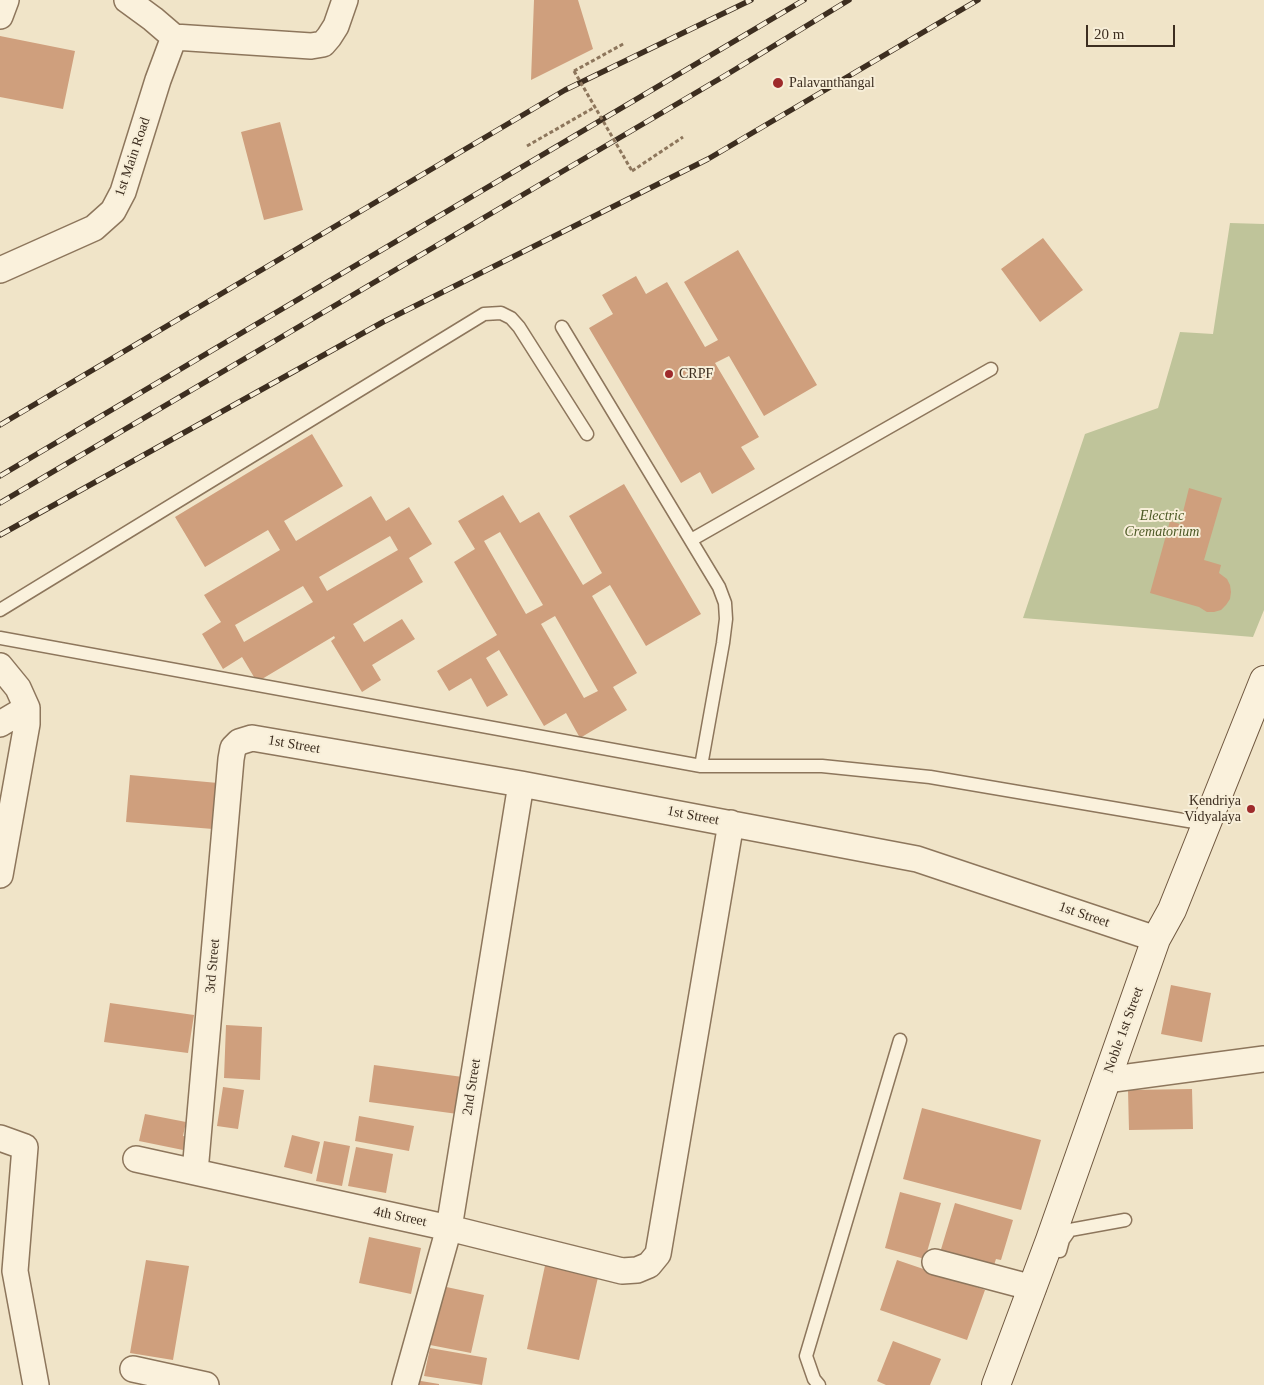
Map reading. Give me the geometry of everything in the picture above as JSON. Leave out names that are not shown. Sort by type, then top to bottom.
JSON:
[{"type":"street","points":[[0,16],[6,0]]},
{"type":"street","points":[[126,0],[174,37],[311,46],[323,44],[336,26],[345,0]]},
{"type":"street","name":"1st Main Road","points":[[0,270],[94,228],[113,211],[123,192],[158,80],[174,37]]},
{"type":"street","points":[[0,666],[18,688],[27,708],[27,724],[0,875]]},
{"type":"street","name":"Noble 1st Street","points":[[996,1385],[1032,1288],[1057,1247],[1106,1080],[1156,939],[1172,910],[1264,680]]},
{"type":"street","points":[[0,724],[27,708]]},
{"type":"street","name":"1st Street","points":[[231,759],[233,748],[240,742],[252,738],[521,784],[917,859],[1156,939]]},
{"type":"street","name":"3rd Street","points":[[195,1172],[231,759]]},
{"type":"street","name":"2nd Street","points":[[405,1385],[449,1228],[521,784]]},
{"type":"street","name":"4th Street","points":[[136,1159],[449,1228],[622,1271],[637,1270],[649,1265],[658,1254],[731,823]]},
{"type":"street","points":[[1106,1080],[1264,1058]]},
{"type":"street","points":[[0,1138],[26,1147],[8,1268],[36,1385]]},
{"type":"street","points":[[935,1262],[1032,1288]]},
{"type":"street","points":[[133,1369],[206,1385]]},
{"type":"lane","points":[[0,610],[484,314],[501,313],[511,318],[587,434]]},
{"type":"lane","points":[[562,327],[719,587],[725,603],[726,619],[701,766]]},
{"type":"lane","points":[[691,540],[991,369]]},
{"type":"lane","points":[[0,638],[701,766],[822,766],[930,777],[1206,824]]},
{"type":"lane","points":[[819,1385],[814,1379],[806,1356],[900,1040]]},
{"type":"lane","points":[[1057,1247],[1070,1230],[1125,1220]]},
{"type":"path","points":[[625,43],[574,70],[632,170],[683,137]]},
{"type":"path","points":[[527,146],[595,107]]},
{"type":"green space","name":"Electric Crematorium","points":[[1230,223],[1264,224],[1264,610],[1253,637],[1023,618],[1085,434],[1158,408],[1180,332],[1213,334]]},
{"type":"building","points":[[534,0],[578,0],[593,49],[531,80]]},
{"type":"building","points":[[0,36],[75,51],[63,109],[0,97]]},
{"type":"building","points":[[280,122],[303,210],[264,220],[241,132]]},
{"type":"building","points":[[1043,238],[1083,290],[1040,322],[1001,269]]},
{"type":"building","name":"CRPF","points":[[738,250],[817,385],[764,416],[729,356],[715,363],[759,437],[741,447],[755,469],[712,494],[700,472],[681,483],[589,328],[613,314],[602,295],[636,276],[646,294],[667,282],[705,347],[718,340],[684,282]]},
{"type":"building","points":[[312,434],[343,486],[284,521],[296,541],[371,496],[386,521],[409,507],[432,544],[409,558],[423,582],[353,624],[364,642],[402,619],[415,639],[372,665],[381,680],[362,692],[331,641],[335,638],[334,636],[257,682],[242,657],[223,669],[202,634],[221,622],[204,595],[280,550],[268,530],[205,567],[175,517]],"holes":[[[390,536],[398,550],[327,591],[319,577]],[[303,586],[313,602],[244,642],[235,625]]]},
{"type":"building","points":[[624,484],[701,614],[646,646],[610,585],[592,596],[637,673],[613,687],[627,710],[580,738],[566,713],[544,726],[499,650],[486,658],[508,695],[487,707],[471,678],[449,691],[437,671],[497,635],[454,562],[475,549],[458,521],[503,495],[520,523],[539,512],[583,585],[602,573],[569,516]],"holes":[[[500,532],[543,605],[526,614],[484,541]],[[555,616],[598,691],[584,698],[541,624]]]},
{"type":"building","points":[[1189,488],[1222,498],[1204,560],[1221,565],[1219,573],[1227,579],[1231,592],[1230,599],[1226,605],[1221,610],[1214,612],[1207,612],[1199,607],[1150,593],[1170,521],[1180,524]]},
{"type":"building","points":[[130,775],[218,783],[213,829],[126,822]]},
{"type":"building","points":[[1171,985],[1211,993],[1202,1042],[1161,1034]]},
{"type":"building","points":[[110,1003],[194,1015],[188,1053],[104,1042]]},
{"type":"building","points":[[226,1025],[262,1027],[260,1080],[224,1078]]},
{"type":"building","points":[[374,1065],[470,1078],[465,1115],[369,1102]]},
{"type":"building","points":[[223,1087],[244,1090],[238,1129],[217,1126]]},
{"type":"building","points":[[1192,1089],[1193,1129],[1129,1130],[1128,1090]]},
{"type":"building","points":[[922,1108],[1041,1140],[1021,1210],[903,1179]]},
{"type":"building","points":[[145,1114],[186,1122],[183,1136],[190,1137],[188,1151],[139,1141]]},
{"type":"building","points":[[359,1116],[414,1126],[409,1151],[355,1141]]},
{"type":"building","points":[[292,1135],[320,1142],[312,1174],[284,1167]]},
{"type":"building","points":[[324,1141],[350,1146],[342,1186],[316,1181]]},
{"type":"building","points":[[356,1147],[393,1154],[386,1193],[348,1186]]},
{"type":"building","points":[[900,1192],[941,1203],[925,1259],[885,1248]]},
{"type":"building","points":[[955,1203],[1013,1220],[1001,1260],[996,1259],[992,1271],[939,1256]]},
{"type":"building","points":[[369,1237],[421,1248],[411,1294],[359,1283]]},
{"type":"building","points":[[146,1260],[189,1266],[173,1360],[130,1353]]},
{"type":"building","points":[[897,1260],[985,1290],[967,1340],[880,1310]]},
{"type":"building","points":[[546,1261],[599,1273],[579,1360],[527,1349]]},
{"type":"building","points":[[437,1285],[484,1295],[471,1353],[425,1344]]},
{"type":"building","points":[[893,1341],[941,1359],[930,1385],[886,1385],[877,1381]]},
{"type":"building","points":[[430,1348],[487,1358],[482,1385],[424,1376]]},
{"type":"building","points":[[415,1380],[439,1384],[439,1385],[415,1385]]},
{"type":"railway","points":[[0,425],[565,90],[751,0]]},
{"type":"railway","points":[[0,476],[804,0]]},
{"type":"railway","points":[[0,503],[726,75],[849,0]]},
{"type":"railway","points":[[0,535],[383,322],[708,159],[978,0]]},
{"type":"place","name":"Palavanthangal","points":[[778,83]]},
{"type":"place","name":"CRPF","points":[[669,374]]},
{"type":"place","name":"Kendriya Vidyalaya","points":[[1251,809]]}]
